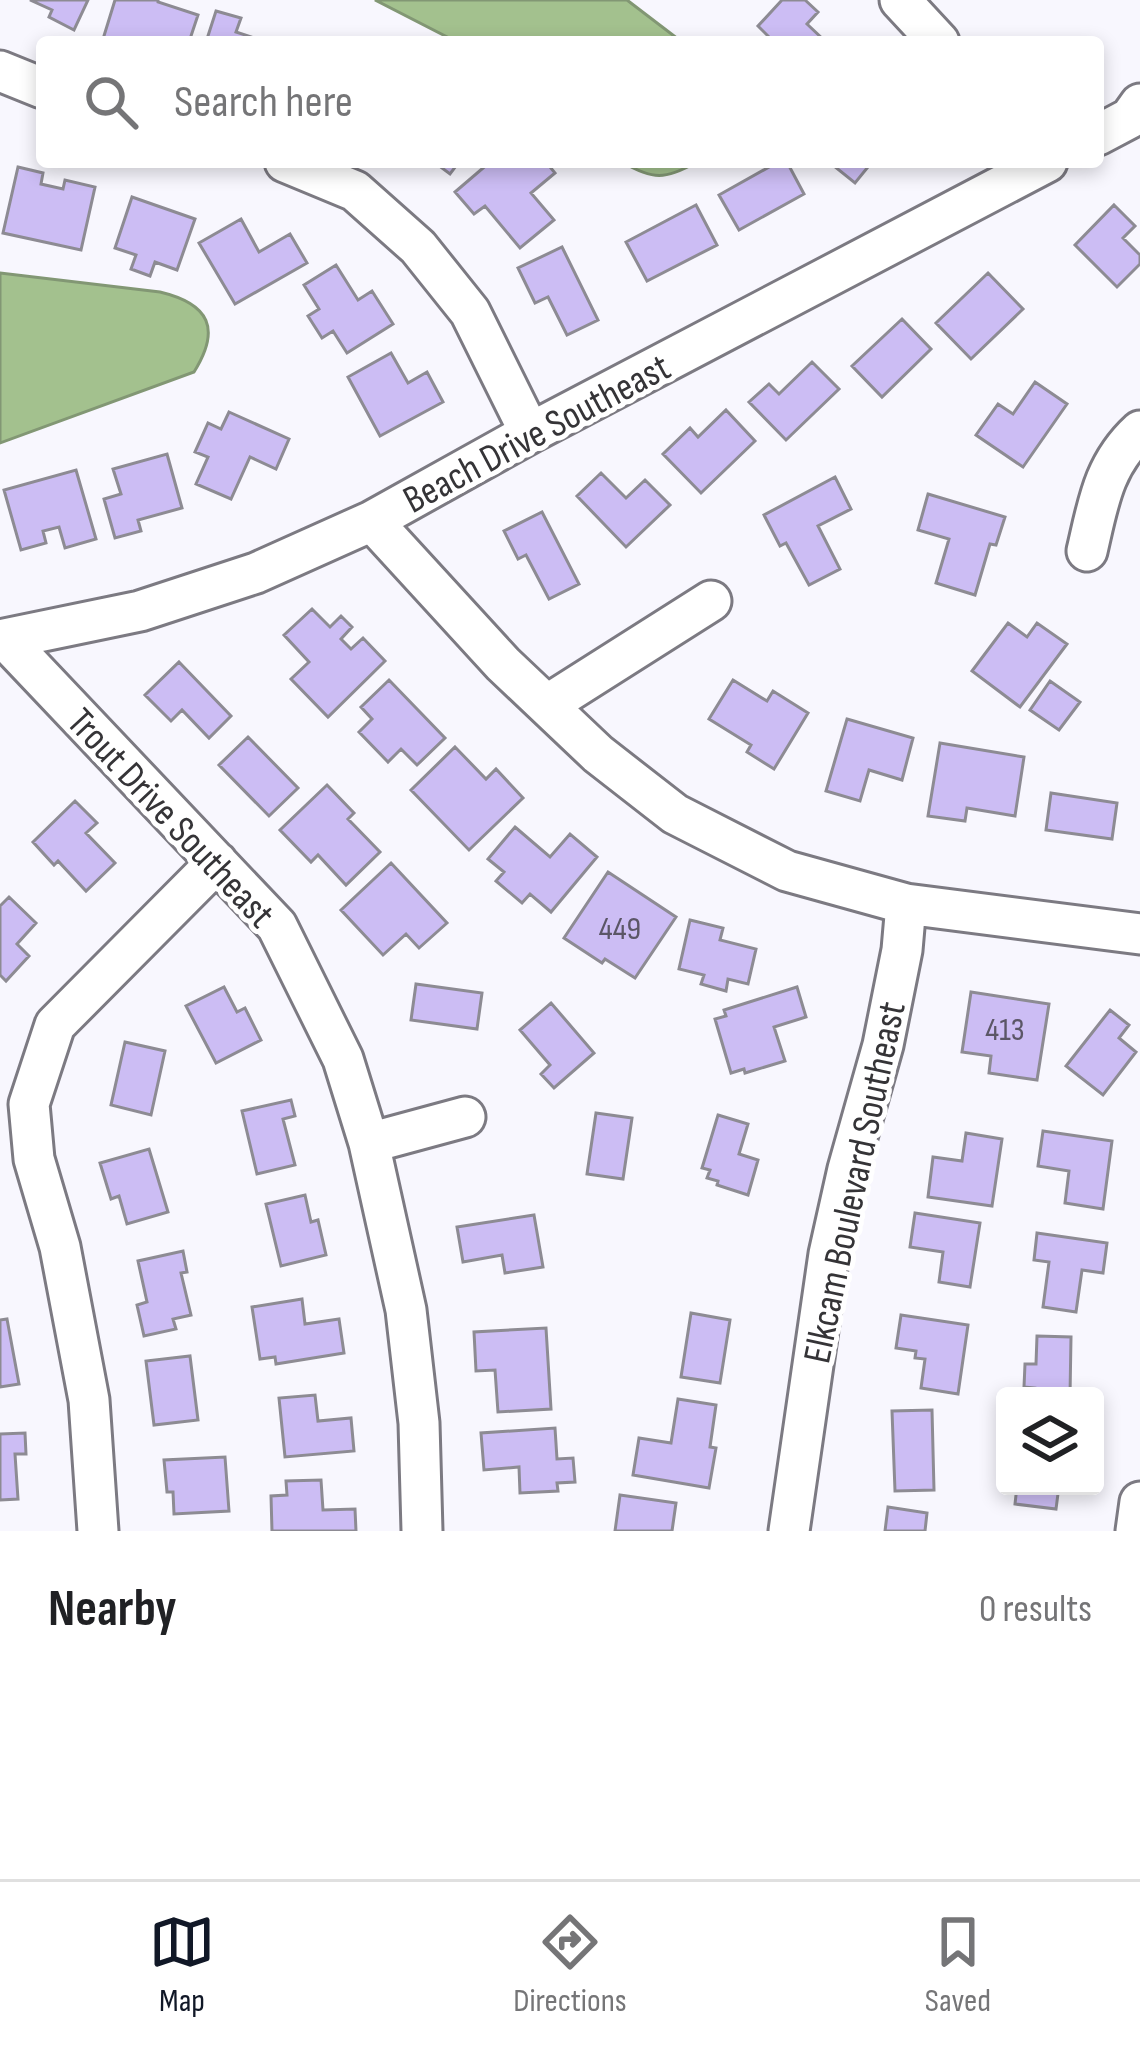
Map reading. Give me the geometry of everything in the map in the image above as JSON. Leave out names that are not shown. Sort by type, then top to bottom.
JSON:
[{"type":"street","points":[[900,0],[933,36]]},
{"type":"street","points":[[0,71],[36,86]]},
{"type":"street","points":[[299,168],[355,191],[418,248],[470,312],[530,433]]},
{"type":"street","name":"Beach Drive Southeast","points":[[3,640],[140,611],[256,574],[372,521],[1028,168]]},
{"type":"street","points":[[1087,550],[1103,482],[1125,445],[1140,431]]},
{"type":"street","points":[[372,521],[503,664],[598,754],[674,814],[787,871],[906,904],[1140,934]]},
{"type":"street","points":[[547,705],[711,601]]},
{"type":"street","name":"Trout Drive Southeast","points":[[3,640],[277,926],[343,1059],[368,1143],[406,1310],[419,1423],[422,1531]]},
{"type":"street","points":[[98,1531],[89,1400],[60,1247],[34,1159],[29,1104],[55,1025],[217,862]]},
{"type":"street","name":"Elkcam Boulevard Southeast","points":[[789,1531],[829,1254],[883,1045],[906,904]]},
{"type":"street","points":[[368,1143],[465,1117]]},
{"type":"street","points":[[1136,1531],[1140,1502]]},
{"type":"shaded area","points":[[375,0],[627,0],[674,36],[445,36]]},
{"type":"shaded area","points":[[634,168],[684,168],[659,176]]},
{"type":"shaded area","points":[[0,273],[177,297],[206,320],[202,357],[194,372],[0,443]]},
{"type":"building","points":[[30,0],[88,0],[74,30],[49,17],[52,10]]},
{"type":"building","points":[[115,0],[158,0],[198,15],[191,36],[104,36]]},
{"type":"building","points":[[782,0],[805,0],[818,12],[807,24],[820,36],[768,36],[758,26]]},
{"type":"building","points":[[216,11],[241,18],[236,32],[248,36],[208,36]]},
{"type":"building","points":[[18,167],[43,173],[41,184],[63,189],[65,180],[95,187],[81,250],[3,233]]},
{"type":"building","points":[[483,168],[551,168],[555,173],[531,193],[554,220],[520,248],[485,206],[474,214],[455,192]]},
{"type":"building","points":[[767,168],[790,168],[804,194],[739,230],[719,195]]},
{"type":"building","points":[[836,168],[867,168],[855,183]]},
{"type":"building","points":[[132,197],[195,219],[177,270],[155,262],[150,276],[131,269],[136,255],[115,248]]},
{"type":"building","points":[[696,205],[717,245],[647,281],[626,242]]},
{"type":"building","points":[[1114,205],[1135,226],[1123,238],[1140,255],[1140,264],[1117,287],[1075,245]]},
{"type":"building","points":[[241,219],[259,252],[290,234],[307,263],[235,304],[199,243]]},
{"type":"building","points":[[562,247],[598,320],[567,335],[548,297],[535,303],[518,268]]},
{"type":"building","points":[[336,265],[358,300],[372,291],[393,324],[347,353],[333,331],[322,338],[308,316],[319,309],[304,285]]},
{"type":"building","points":[[988,273],[1023,309],[971,359],[936,323]]},
{"type":"building","points":[[902,319],[931,349],[882,397],[852,366]]},
{"type":"building","points":[[391,353],[408,383],[427,372],[443,402],[380,436],[348,377]]},
{"type":"building","points":[[812,362],[839,389],[786,440],[749,402],[769,384],[779,394]]},
{"type":"building","points":[[1035,382],[1067,404],[1023,467],[976,435],[998,404],[1013,414]]},
{"type":"building","points":[[726,410],[755,441],[701,493],[663,454],[690,428],[698,437]]},
{"type":"building","points":[[229,412],[289,439],[276,469],[250,457],[231,499],[196,484],[208,457],[195,452],[208,423],[221,429]]},
{"type":"building","points":[[167,454],[182,508],[138,520],[141,531],[115,538],[104,499],[121,494],[113,469]]},
{"type":"building","points":[[76,470],[96,539],[65,548],[59,527],[43,531],[46,543],[21,550],[4,490]]},
{"type":"building","points":[[601,473],[626,498],[645,480],[670,505],[626,547],[577,496]]},
{"type":"building","points":[[835,477],[851,509],[818,526],[840,569],[809,585],[764,515]]},
{"type":"building","points":[[928,494],[1005,517],[996,545],[990,544],[975,595],[936,583],[949,539],[918,530]]},
{"type":"building","points":[[542,512],[579,584],[549,599],[526,555],[518,559],[504,531]]},
{"type":"building","points":[[312,609],[330,627],[341,616],[352,627],[341,639],[351,649],[363,638],[385,661],[328,717],[291,679],[309,662],[284,635]]},
{"type":"building","points":[[1008,623],[1027,637],[1037,623],[1067,644],[1020,707],[972,671]]},
{"type":"building","points":[[179,662],[231,716],[209,738],[182,710],[171,721],[145,695]]},
{"type":"building","points":[[389,680],[445,738],[417,765],[401,749],[388,762],[359,732],[372,719],[361,707]]},
{"type":"building","points":[[733,680],[767,701],[773,691],[808,713],[774,769],[747,752],[751,745],[709,719]]},
{"type":"building","points":[[1050,681],[1080,702],[1059,730],[1030,710]]},
{"type":"building","points":[[847,719],[913,738],[902,780],[869,770],[860,801],[826,791]]},
{"type":"building","points":[[248,737],[298,788],[269,816],[219,765]]},
{"type":"building","points":[[940,743],[1024,757],[1015,816],[967,808],[965,821],[928,816]]},
{"type":"building","points":[[455,747],[486,779],[496,769],[523,798],[469,850],[411,790]]},
{"type":"building","points":[[327,785],[354,813],[348,819],[380,852],[346,885],[318,855],[311,862],[280,830]]},
{"type":"building","points":[[1051,793],[1117,803],[1112,839],[1046,830]]},
{"type":"building","points":[[75,801],[97,823],[86,833],[115,863],[86,891],[33,842]]},
{"type":"building","points":[[515,827],[550,857],[570,834],[597,857],[551,912],[530,894],[522,903],[496,881],[504,872],[488,859]]},
{"type":"building","points":[[391,863],[447,923],[419,948],[406,934],[383,955],[341,910]]},
{"type":"building","points":[[608,872],[676,917],[635,978],[564,938]]},
{"type":"building","points":[[9,897],[36,923],[17,944],[29,956],[6,981],[0,975],[0,906]]},
{"type":"building","points":[[690,920],[723,928],[720,940],[756,949],[748,984],[728,979],[726,991],[701,984],[704,975],[679,969]]},
{"type":"building","points":[[416,984],[482,993],[477,1029],[411,1020]]},
{"type":"building","points":[[224,987],[237,1012],[245,1008],[261,1040],[216,1063],[186,1006]]},
{"type":"building","points":[[797,987],[806,1017],[774,1027],[785,1061],[731,1073],[715,1019],[726,1016],[724,1010]]},
{"type":"building","points":[[971,992],[1049,1004],[1037,1080],[989,1073],[991,1056],[962,1052]]},
{"type":"building","points":[[551,1003],[594,1053],[554,1088],[541,1074],[550,1065],[520,1030]]},
{"type":"building","points":[[1110,1010],[1129,1025],[1119,1038],[1136,1052],[1103,1095],[1066,1066]]},
{"type":"building","points":[[125,1042],[165,1051],[151,1115],[111,1105]]},
{"type":"building","points":[[291,1100],[295,1116],[283,1119],[295,1165],[257,1174],[242,1111]]},
{"type":"building","points":[[596,1113],[632,1118],[623,1179],[587,1174]]},
{"type":"building","points":[[718,1115],[748,1124],[739,1154],[758,1160],[748,1195],[717,1185],[718,1181],[707,1178],[710,1170],[702,1168]]},
{"type":"building","points":[[1043,1131],[1112,1141],[1103,1209],[1065,1203],[1069,1171],[1038,1166]]},
{"type":"building","points":[[966,1133],[1002,1139],[992,1206],[928,1197],[933,1157],[962,1161]]},
{"type":"building","points":[[149,1149],[168,1212],[127,1224],[119,1196],[111,1199],[100,1163]]},
{"type":"building","points":[[305,1195],[311,1222],[318,1220],[326,1255],[281,1266],[266,1204]]},
{"type":"building","points":[[915,1213],[980,1223],[970,1287],[939,1282],[943,1252],[910,1247]]},
{"type":"building","points":[[534,1215],[543,1267],[505,1273],[502,1255],[463,1262],[457,1227]]},
{"type":"building","points":[[1037,1233],[1107,1243],[1103,1273],[1082,1270],[1076,1312],[1043,1307],[1049,1262],[1034,1260]]},
{"type":"building","points":[[183,1251],[187,1272],[181,1273],[191,1315],[173,1319],[176,1329],[144,1336],[137,1305],[147,1302],[138,1261]]},
{"type":"building","points":[[302,1299],[305,1324],[339,1319],[344,1353],[276,1364],[275,1357],[260,1359],[252,1307]]},
{"type":"building","points":[[691,1313],[730,1320],[720,1383],[681,1377]]},
{"type":"building","points":[[901,1315],[968,1325],[958,1394],[921,1388],[925,1359],[915,1358],[916,1351],[896,1348]]},
{"type":"building","points":[[7,1319],[19,1384],[0,1387],[0,1320]]},
{"type":"building","points":[[546,1328],[551,1409],[498,1412],[495,1370],[476,1371],[474,1332]]},
{"type":"building","points":[[1037,1336],[1071,1337],[1070,1387],[1024,1387],[1025,1364],[1036,1364]]},
{"type":"building","points":[[190,1356],[198,1420],[154,1425],[146,1361]]},
{"type":"building","points":[[315,1395],[318,1421],[351,1418],[354,1451],[285,1457],[279,1398]]},
{"type":"building","points":[[678,1399],[716,1405],[710,1447],[716,1448],[709,1488],[633,1475],[639,1438],[671,1443]]},
{"type":"building","points":[[932,1410],[934,1490],[895,1491],[892,1411]]},
{"type":"building","points":[[555,1428],[557,1459],[573,1458],[575,1482],[557,1483],[558,1491],[520,1493],[519,1467],[484,1470],[481,1433]]},
{"type":"building","points":[[25,1433],[26,1454],[15,1454],[18,1499],[0,1500],[0,1434]]},
{"type":"building","points":[[225,1457],[229,1511],[174,1514],[164,1460]]},
{"type":"building","points":[[321,1480],[323,1510],[355,1509],[356,1531],[272,1531],[271,1496],[287,1495],[286,1481]]},
{"type":"building","points":[[620,1495],[676,1503],[672,1531],[615,1531]]},
{"type":"building","points":[[1016,1495],[1058,1495],[1056,1509],[1015,1504]]},
{"type":"building","points":[[888,1507],[927,1513],[925,1531],[885,1531]]}]
